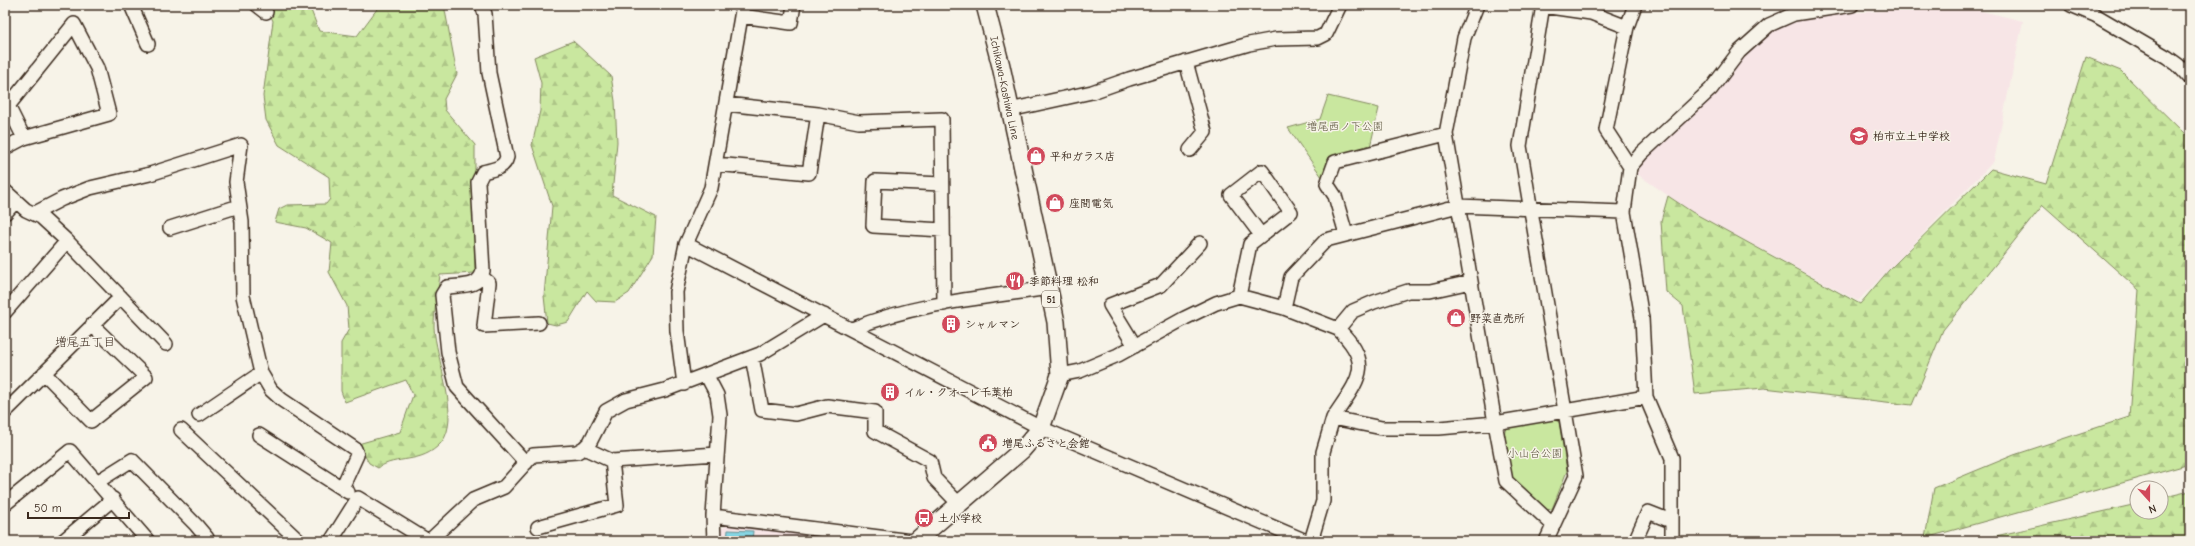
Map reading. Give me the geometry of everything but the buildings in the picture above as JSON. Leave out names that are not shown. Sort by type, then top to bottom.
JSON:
[{"type":"main road","name":"Ichikawa-Kashiwa Line","points":[[916,541],[1022,450],[1041,428],[1060,375],[1058,335],[1049,288],[1010,110],[985,5]]},
{"type":"street","points":[[131,5],[148,44]]},
{"type":"street","points":[[482,5],[485,14],[489,73],[506,157],[505,163],[502,166],[483,172],[478,182],[483,271],[482,277],[474,284],[447,287],[442,295],[451,368],[457,387],[526,462]]},
{"type":"street","points":[[684,384],[677,331],[676,292],[686,244],[711,188],[742,11],[791,23],[794,5]]},
{"type":"street","points":[[1010,110],[1092,92],[1186,62],[1249,44],[1276,39],[1318,38],[1326,34],[1340,5]]},
{"type":"street","points":[[1477,5],[1464,38],[1446,134],[1506,482],[1553,525]]},
{"type":"street","points":[[1630,167],[1606,130],[1627,27],[1636,5]]},
{"type":"street","points":[[1672,541],[1672,458],[1646,396],[1642,318],[1624,212],[1630,167],[1641,154],[1712,89],[1739,52],[1769,25],[1794,14],[1852,5]]},
{"type":"street","points":[[2071,5],[2095,15],[2167,57],[2178,65],[2190,78]]},
{"type":"street","points":[[1546,541],[1576,476],[1520,146],[1543,6],[1591,13],[1627,27]]},
{"type":"street","points":[[5,148],[24,138],[109,114],[97,68],[74,24],[8,106],[24,138]]},
{"type":"street","points":[[1186,62],[1205,132],[1190,150]]},
{"type":"street","points":[[726,104],[818,114],[859,122],[942,119],[944,304]]},
{"type":"street","points":[[716,164],[809,172],[818,114]]},
{"type":"street","points":[[1346,234],[1335,196],[1326,184],[1335,162],[1446,134]]},
{"type":"street","points":[[35,213],[90,188],[150,174],[240,145],[236,182],[242,222],[243,296],[261,373],[271,390],[282,400],[355,449],[357,455],[342,488]]},
{"type":"street","points":[[1239,296],[1250,244],[1291,212],[1262,171],[1230,195],[1261,235]]},
{"type":"street","points":[[942,184],[875,181],[873,226],[943,230]]},
{"type":"street","points":[[5,191],[26,210],[35,213],[67,241],[166,344]]},
{"type":"street","points":[[5,213],[16,201]]},
{"type":"street","points":[[170,228],[239,206]]},
{"type":"street","points":[[1284,308],[1291,277],[1326,240],[1346,234],[1458,206],[1530,210],[1624,212]]},
{"type":"street","points":[[5,312],[67,241]]},
{"type":"street","points":[[1135,346],[1110,305],[1161,285],[1200,243]]},
{"type":"street","points":[[686,244],[1041,428],[1306,541]]},
{"type":"street","points":[[482,277],[489,283],[484,326],[539,323]]},
{"type":"street","points":[[1338,329],[1353,311],[1374,302],[1408,291],[1430,291],[1471,282]]},
{"type":"street","points":[[852,329],[913,308],[1049,288]]},
{"type":"street","points":[[1060,375],[1080,371],[1135,346],[1216,303],[1239,296],[1284,308],[1338,329],[1354,347],[1360,369],[1358,379],[1333,418],[1323,452],[1323,501],[1312,541]]},
{"type":"street","points":[[5,412],[121,297]]},
{"type":"street","points":[[259,435],[429,541],[474,500],[504,487],[533,455],[576,452],[584,448],[590,442],[606,411],[626,400],[684,384],[752,357],[797,333],[824,315]]},
{"type":"street","points":[[44,373],[91,421],[146,377],[92,325]]},
{"type":"street","points":[[752,357],[762,410],[796,414],[827,406],[875,412],[875,431],[930,461],[934,478],[959,504]]},
{"type":"street","points":[[199,415],[261,373]]},
{"type":"street","points":[[707,376],[717,394],[720,415],[714,541]]},
{"type":"street","points":[[1333,418],[1382,428],[1439,428],[1495,423],[1646,396]]},
{"type":"street","points":[[181,430],[299,541]]},
{"type":"street","points":[[584,448],[612,461],[717,454]]},
{"type":"street","points":[[5,504],[70,451],[148,541]]},
{"type":"street","points":[[97,482],[132,460],[196,525],[207,538],[204,541]]},
{"type":"street","points":[[538,527],[617,506],[612,461]]},
{"type":"street","points":[[331,541],[358,498]]},
{"type":"street","points":[[63,541],[113,499]]},
{"type":"street","points":[[1635,541],[1648,512],[1671,521]]},
{"type":"street","points":[[714,516],[911,541]]},
{"type":"shaded area","name":"柏市立土中学校","points":[[1961,6],[2023,21],[1994,161],[1858,301],[1692,212],[1637,174],[1644,159],[1712,98],[1741,60],[1771,32],[1798,21],[1847,13]]},
{"type":"shaded area","points":[[728,525],[864,541],[721,541],[721,529]]},
{"type":"green space","points":[[266,5],[309,5],[319,31],[357,36],[380,5],[444,5],[457,74],[444,99],[445,110],[475,145],[475,273],[440,275],[434,327],[435,339],[446,387],[449,419],[447,432],[441,443],[433,450],[417,457],[385,464],[378,468],[369,463],[358,444],[400,432],[413,395],[406,380],[345,402],[341,391],[341,343],[349,329],[347,306],[329,272],[332,243],[306,228],[275,222],[279,209],[287,205],[326,204],[330,199],[329,177],[279,145],[266,120],[263,96],[273,21]]},
{"type":"green space","points":[[573,41],[611,76],[615,101],[617,142],[612,195],[656,217],[653,255],[629,293],[615,302],[596,301],[587,291],[568,322],[556,325],[547,323],[544,296],[552,206],[532,145],[540,111],[541,83],[534,57]]},
{"type":"green space","points":[[2086,57],[2121,71],[2190,139],[2190,464],[1925,538],[1934,488],[2014,455],[2129,417],[2139,290],[2043,205],[1943,330],[1912,405],[1764,388],[1695,394],[1683,306],[1666,292],[1661,221],[1668,196],[1692,212],[1860,304],[1889,270],[1991,169],[2046,184]]},
{"type":"green space","name":"増尾西ノ下公園","points":[[1328,96],[1379,108],[1370,147],[1329,157],[1322,177],[1288,128],[1320,119]]},
{"type":"green space","name":"小山台公園","points":[[1553,419],[1559,422],[1567,471],[1552,509],[1545,510],[1514,481],[1511,476],[1504,447],[1504,440],[1506,427]]},
{"type":"green space","points":[[2190,491],[2190,541],[1978,540],[2129,506],[2129,520],[2169,520],[2169,496]]},
{"type":"water","points":[[728,530],[753,531],[752,541],[727,541]]},
{"type":"place","name":"柏市立土中学校","points":[[1859,136]]},
{"type":"place","name":"平和ガラス店","points":[[1036,156]]},
{"type":"place","name":"座間電気","points":[[1055,203]]},
{"type":"place","name":"季節料理 松和","points":[[1015,281]]},
{"type":"place","name":"野菜直売所","points":[[1456,318]]},
{"type":"place","name":"シャルマン","points":[[951,324]]},
{"type":"place","name":"イル・クオーレ千葉柏","points":[[890,392]]},
{"type":"place","name":"増尾ふるさと会館","points":[[988,443]]},
{"type":"place","name":"土小学校","points":[[924,518]]},
{"type":"district","name":"増尾五丁目","points":[[85,342]]}]
